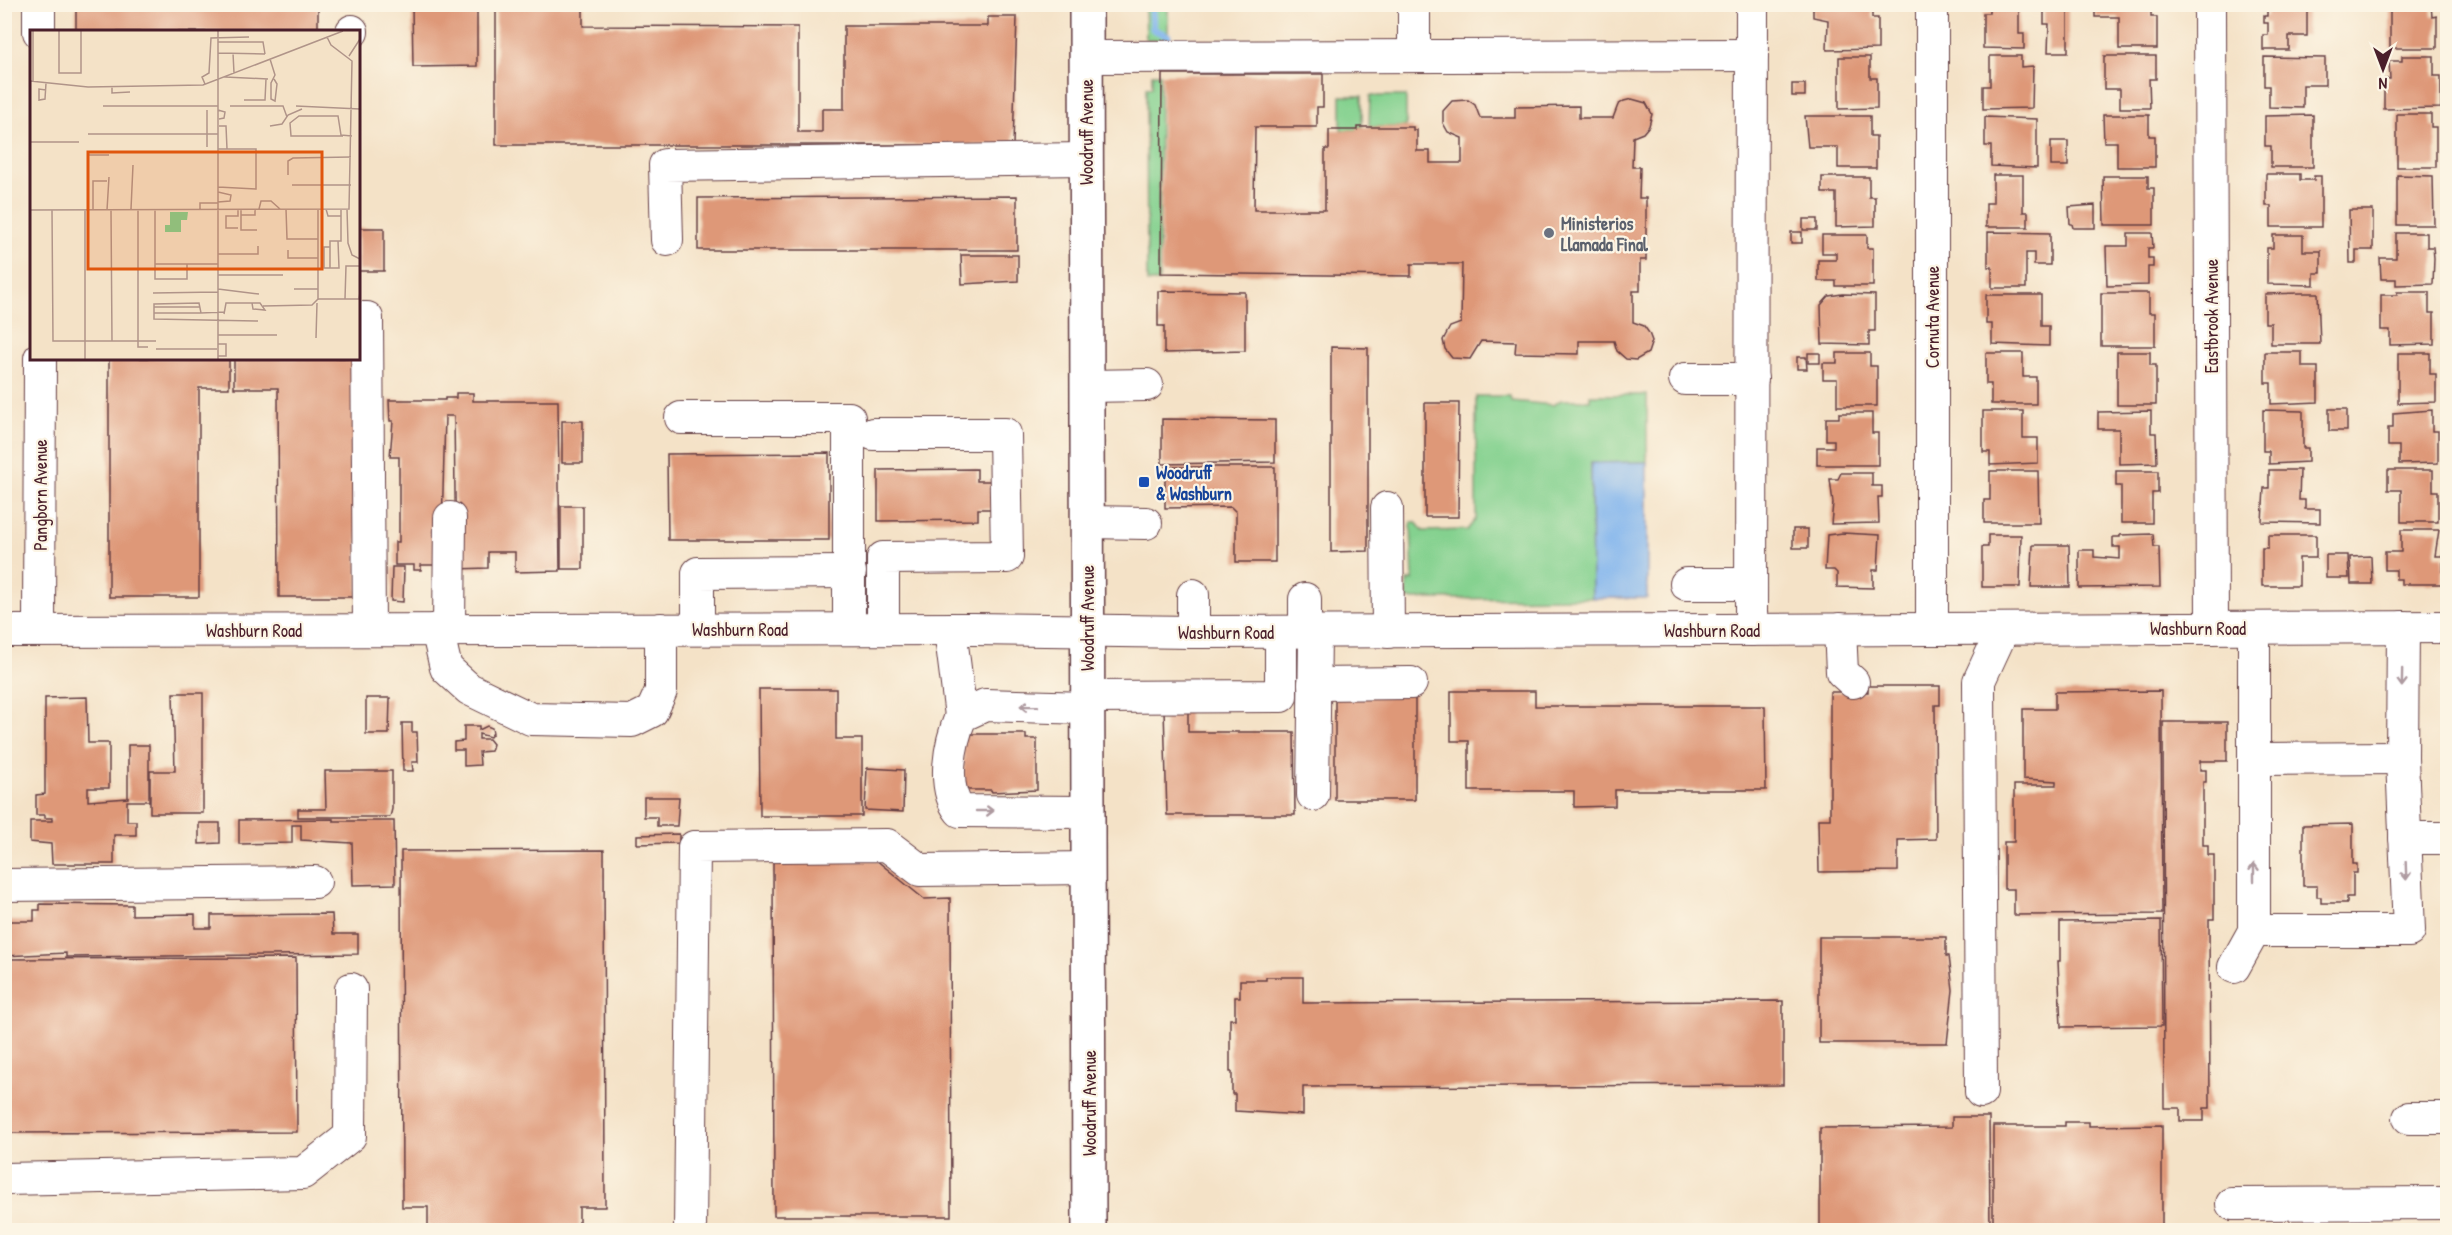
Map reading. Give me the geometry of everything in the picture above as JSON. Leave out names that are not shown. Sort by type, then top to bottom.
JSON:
[{"type":"main road","name":"Woodruff Avenue","points":[[1086,4],[1089,1230]]},
{"type":"street","points":[[39,4],[39,30]]},
{"type":"street","points":[[1414,4],[1414,56]]},
{"type":"street","points":[[1751,630],[1752,4]]},
{"type":"street","name":"Cornuta Avenue","points":[[1932,4],[1932,629]]},
{"type":"street","name":"Eastbrook Avenue","points":[[2210,4],[2212,628]]},
{"type":"street","points":[[1086,57],[1752,55]]},
{"type":"street","points":[[667,240],[665,165],[1086,159]]},
{"type":"street","points":[[360,318],[367,318],[369,629]]},
{"type":"street","name":"Pangborn Avenue","points":[[39,630],[40,360]]},
{"type":"street","points":[[1685,379],[1752,379]]},
{"type":"street","points":[[1086,386],[1147,385]]},
{"type":"street","points":[[681,418],[849,418],[849,628]]},
{"type":"street","points":[[873,434],[1005,435],[1007,557],[883,558],[883,628]]},
{"type":"street","points":[[1387,508],[1388,632]]},
{"type":"street","points":[[450,518],[443,629],[446,668],[469,689],[531,719],[632,721],[652,711],[662,691],[661,629]]},
{"type":"street","points":[[1087,522],[1146,523]]},
{"type":"street","points":[[698,629],[698,573],[850,572]]},
{"type":"street","points":[[1686,584],[1751,584]]},
{"type":"street","points":[[1193,596],[1193,632]]},
{"type":"street","points":[[1305,599],[1300,632],[1281,696],[1290,717],[1314,717]]},
{"type":"street","points":[[2254,931],[2409,931],[2402,758],[2403,627]]},
{"type":"street","name":"Washburn Road","points":[[4,631],[950,628],[1388,632],[2448,627]]},
{"type":"street","points":[[950,628],[961,716],[952,738],[950,776],[952,801],[960,811],[1088,812]]},
{"type":"street","points":[[2234,968],[2254,931],[2254,628]]},
{"type":"street","points":[[1840,629],[1842,672],[1853,682]]},
{"type":"street","points":[[1981,1092],[1979,681],[2003,629]]},
{"type":"street","points":[[1300,632],[1314,684],[1313,795]]},
{"type":"street","points":[[1314,684],[1411,683]]},
{"type":"street","points":[[961,716],[985,705],[1281,696]]},
{"type":"street","points":[[2254,759],[2402,758]]},
{"type":"street","points":[[2405,838],[2448,838]]},
{"type":"street","points":[[690,1230],[694,847],[887,845],[920,870],[1088,868]]},
{"type":"street","points":[[4,885],[315,882]]},
{"type":"street","points":[[4,1179],[303,1173],[350,1136],[351,989]]},
{"type":"street","points":[[2409,1118],[2448,1118]]},
{"type":"street","points":[[2232,1204],[2448,1203]]},
{"type":"green space","points":[[1145,5],[1168,5],[1168,40],[1146,40]]},
{"type":"green space","points":[[1152,74],[1160,74],[1159,282],[1147,282],[1146,88],[1152,87]]},
{"type":"green space","points":[[1341,96],[1362,96],[1362,127],[1357,127],[1357,130],[1341,130]]},
{"type":"green space","points":[[1370,96],[1406,96],[1406,127],[1369,127]]},
{"type":"green space","points":[[1590,395],[1647,395],[1647,462],[1591,463],[1592,598],[1407,599],[1407,581],[1413,580],[1411,522],[1416,522],[1423,531],[1467,530],[1476,519],[1476,396],[1510,396],[1511,401],[1553,405],[1561,400],[1590,400]]},
{"type":"water","points":[[1647,462],[1647,598],[1592,598],[1591,463]]},
{"type":"building","points":[[76,4],[318,4],[318,30],[76,30]]},
{"type":"building","points":[[412,4],[477,4],[477,66],[413,67]]},
{"type":"building","points":[[1813,4],[1872,4],[1872,18],[1878,18],[1878,49],[1827,50],[1828,20],[1813,17]]},
{"type":"building","points":[[1989,4],[2019,4],[2019,34],[2024,34],[2024,49],[1983,48],[1983,13],[1989,13]]},
{"type":"building","points":[[2044,4],[2068,4],[2068,52],[2048,52],[2049,24],[2044,24]]},
{"type":"building","points":[[2095,4],[2151,4],[2151,17],[2157,17],[2157,49],[2119,49],[2119,17],[2095,17]]},
{"type":"building","points":[[2267,4],[2307,4],[2307,36],[2289,36],[2289,50],[2263,50],[2263,35],[2268,35],[2268,23],[2264,23],[2264,16],[2267,16]]},
{"type":"building","points":[[2390,4],[2431,4],[2432,17],[2437,16],[2437,48],[2390,48]]},
{"type":"building","points":[[496,5],[583,5],[583,26],[798,27],[798,132],[822,132],[822,109],[844,109],[844,26],[988,26],[988,17],[1017,17],[1013,145],[496,145]]},
{"type":"building","points":[[1990,56],[2021,56],[2021,67],[2033,66],[2032,108],[1983,109],[1983,86],[1990,86]]},
{"type":"building","points":[[2104,56],[2156,56],[2156,79],[2149,79],[2150,108],[2120,108],[2120,89],[2104,89]]},
{"type":"building","points":[[2402,56],[2434,56],[2434,76],[2441,76],[2441,108],[2384,109],[2384,79],[2390,79],[2389,61],[2402,61]]},
{"type":"building","points":[[1839,57],[1870,57],[1870,78],[1877,78],[1877,108],[1839,109]]},
{"type":"building","points":[[2264,57],[2325,58],[2325,85],[2303,85],[2303,108],[2269,107],[2269,86],[2264,86]]},
{"type":"building","points":[[1162,74],[1323,74],[1323,107],[1317,107],[1317,127],[1255,127],[1254,210],[1325,210],[1325,149],[1329,149],[1329,130],[1357,130],[1357,127],[1413,127],[1413,130],[1417,130],[1417,151],[1430,151],[1430,163],[1462,163],[1462,138],[1448,132],[1443,123],[1443,111],[1452,101],[1468,100],[1475,105],[1480,118],[1515,118],[1515,107],[1579,106],[1579,118],[1613,118],[1618,105],[1624,101],[1632,99],[1646,103],[1652,114],[1649,126],[1643,133],[1633,137],[1632,167],[1640,167],[1639,198],[1646,198],[1646,260],[1640,260],[1640,291],[1633,291],[1633,322],[1644,326],[1649,333],[1652,341],[1648,353],[1636,360],[1626,359],[1617,351],[1614,341],[1579,341],[1579,354],[1515,353],[1516,342],[1481,341],[1470,359],[1452,358],[1445,349],[1443,340],[1450,327],[1461,323],[1462,264],[1411,264],[1411,276],[1161,273]]},
{"type":"building","points":[[1792,84],[1805,84],[1805,96],[1792,96]]},
{"type":"building","points":[[2397,114],[2431,114],[2431,127],[2436,127],[2436,167],[2397,167]]},
{"type":"building","points":[[2103,115],[2149,115],[2149,136],[2155,136],[2155,167],[2117,167],[2117,142],[2104,142]]},
{"type":"building","points":[[2313,115],[2313,167],[2271,167],[2271,146],[2265,146],[2265,116]]},
{"type":"building","points":[[1805,116],[1870,116],[1870,136],[1876,136],[1876,168],[1838,168],[1838,147],[1808,147]]},
{"type":"building","points":[[1985,117],[2037,119],[2037,168],[1991,166],[1991,146],[1985,146]]},
{"type":"building","points":[[2051,141],[2068,141],[2068,166],[2051,166]]},
{"type":"building","points":[[2266,174],[2300,174],[2300,180],[2314,180],[2314,176],[2321,176],[2321,227],[2271,227],[2271,206],[2266,206]]},
{"type":"building","points":[[1993,175],[2023,175],[2023,212],[2028,212],[2028,227],[1986,227],[1986,203],[1993,203]]},
{"type":"building","points":[[2397,175],[2433,176],[2434,225],[2397,225]]},
{"type":"building","points":[[2103,176],[2148,176],[2148,188],[2154,188],[2154,225],[2104,225]]},
{"type":"building","points":[[1822,177],[1869,177],[1869,197],[1875,197],[1875,226],[1836,227],[1836,193],[1822,193]]},
{"type":"building","points":[[1017,196],[1017,250],[698,250],[698,198]]},
{"type":"building","points":[[2095,205],[2095,228],[2073,228],[2070,224],[2069,207]]},
{"type":"building","points":[[2349,210],[2373,210],[2373,250],[2356,250],[2356,263],[2350,263]]},
{"type":"building","points":[[1803,219],[1817,219],[1817,230],[1803,230]]},
{"type":"building","points":[[360,228],[384,228],[384,271],[360,271]]},
{"type":"building","points":[[1791,232],[1802,232],[1802,243],[1791,243]]},
{"type":"building","points":[[1988,232],[2050,233],[2050,265],[2034,265],[2034,253],[2026,253],[2026,288],[1992,288],[1992,267],[1988,267]]},
{"type":"building","points":[[2128,233],[2152,233],[2153,248],[2148,248],[2148,258],[2153,258],[2153,267],[2148,267],[2148,285],[2107,286],[2106,246],[2128,246]]},
{"type":"building","points":[[2396,233],[2427,233],[2427,247],[2433,247],[2433,284],[2396,285],[2396,279],[2381,279],[2380,258],[2396,258]]},
{"type":"building","points":[[1822,235],[1867,235],[1867,248],[1873,248],[1873,286],[1836,286],[1836,281],[1818,281],[1818,260],[1836,260],[1836,253],[1822,253]]},
{"type":"building","points":[[2273,235],[2303,235],[2303,251],[2321,251],[2321,273],[2314,273],[2314,285],[2267,284],[2267,248],[2273,248]]},
{"type":"building","points":[[961,255],[1018,255],[1018,281],[962,284]]},
{"type":"building","points":[[1158,291],[1245,292],[1245,351],[1164,353],[1164,326],[1158,326]]},
{"type":"building","points":[[2397,292],[2429,292],[2429,313],[2434,313],[2434,344],[2390,345],[2390,330],[2381,330],[2381,295],[2397,295]]},
{"type":"building","points":[[2101,293],[2149,293],[2149,313],[2155,313],[2155,346],[2101,346]]},
{"type":"building","points":[[2318,293],[2320,344],[2271,344],[2271,323],[2265,323],[2265,294]]},
{"type":"building","points":[[1875,295],[1875,331],[1869,331],[1869,345],[1822,344],[1821,305],[1829,296]]},
{"type":"building","points":[[1986,295],[2041,295],[2041,326],[2049,326],[2049,346],[1992,344],[1992,324],[1986,324]]},
{"type":"building","points":[[1331,347],[1368,348],[1368,551],[1331,552]]},
{"type":"building","points":[[2117,352],[2150,352],[2150,365],[2156,365],[2156,405],[2117,405]]},
{"type":"building","points":[[2265,352],[2302,352],[2302,367],[2318,367],[2318,402],[2271,404],[2271,383],[2265,383]]},
{"type":"building","points":[[1808,353],[1820,353],[1820,363],[1808,363]]},
{"type":"building","points":[[1837,353],[1870,353],[1870,366],[1877,366],[1877,406],[1837,406],[1837,379],[1823,379],[1823,363],[1837,363]]},
{"type":"building","points":[[1986,353],[2023,353],[2023,377],[2036,377],[2036,404],[1991,404],[1991,384],[1986,384]]},
{"type":"building","points":[[2398,353],[2430,353],[2430,374],[2436,374],[2436,402],[2398,403]]},
{"type":"building","points":[[1797,357],[1806,357],[1807,369],[1797,369]]},
{"type":"building","points":[[109,360],[229,360],[229,388],[199,388],[199,597],[109,597]]},
{"type":"building","points":[[234,360],[357,360],[358,597],[279,597],[278,388],[234,388]]},
{"type":"building","points":[[456,393],[473,393],[473,401],[558,401],[560,571],[515,572],[515,552],[488,552],[488,568],[456,569],[454,416],[445,416],[441,565],[421,565],[421,570],[414,570],[414,565],[395,565],[395,542],[399,542],[399,457],[390,457],[393,421],[390,421],[389,400],[445,400],[445,398],[456,398]]},
{"type":"building","points":[[1425,403],[1459,403],[1458,517],[1425,517]]},
{"type":"building","points":[[2329,409],[2347,409],[2347,431],[2329,431]]},
{"type":"building","points":[[2263,410],[2303,411],[2303,448],[2308,448],[2308,462],[2269,464],[2269,451],[2263,451]]},
{"type":"building","points":[[2432,410],[2432,431],[2438,431],[2438,463],[2399,464],[2399,446],[2388,446],[2388,428],[2393,428],[2393,413]]},
{"type":"building","points":[[1983,411],[2023,411],[2023,438],[2038,438],[2038,463],[1990,465],[1990,452],[1983,452]]},
{"type":"building","points":[[2151,411],[2151,433],[2156,433],[2157,463],[2119,464],[2119,429],[2098,429],[2098,412]]},
{"type":"building","points":[[1839,413],[1872,413],[1872,433],[1878,433],[1878,465],[1817,465],[1817,447],[1834,447],[1834,440],[1826,440],[1826,418],[1839,418]]},
{"type":"building","points":[[1162,419],[1275,420],[1275,462],[1162,464]]},
{"type":"building","points":[[562,421],[583,421],[583,463],[562,463]]},
{"type":"building","points":[[829,453],[829,540],[668,540],[667,454]]},
{"type":"building","points":[[1165,467],[1275,467],[1275,562],[1236,562],[1236,512],[1231,507],[1165,508]]},
{"type":"building","points":[[977,469],[977,481],[991,481],[992,509],[978,509],[978,520],[878,521],[878,470]]},
{"type":"building","points":[[2269,470],[2300,470],[2299,500],[2305,500],[2305,509],[2320,509],[2320,523],[2262,522],[2264,488],[2269,488]]},
{"type":"building","points":[[2388,470],[2433,470],[2433,491],[2438,491],[2438,522],[2401,522],[2401,490],[2388,490]]},
{"type":"building","points":[[1990,471],[2038,471],[2039,523],[1984,523],[1984,500],[1990,500]]},
{"type":"building","points":[[2116,471],[2158,471],[2158,493],[2152,493],[2152,523],[2121,523],[2121,486],[2116,486]]},
{"type":"building","points":[[1841,473],[1872,473],[1872,486],[1882,486],[1882,497],[1878,497],[1879,523],[1831,524],[1833,503],[1830,479],[1838,479]]},
{"type":"building","points":[[561,506],[583,506],[583,569],[561,569]]},
{"type":"building","points":[[1793,529],[1808,529],[1808,548],[1793,548]]},
{"type":"building","points":[[2401,530],[2439,530],[2435,556],[2443,556],[2443,584],[2401,584],[2401,579],[2396,579],[2396,570],[2385,570],[2385,552],[2401,552]]},
{"type":"building","points":[[1843,533],[1880,535],[1878,570],[1873,570],[1873,588],[1837,587],[1837,573],[1834,570],[1825,570],[1827,535]]},
{"type":"building","points":[[2153,534],[2154,547],[2159,547],[2160,587],[2079,588],[2079,550],[2094,550],[2094,557],[2120,559],[2120,547],[2113,547],[2113,537]]},
{"type":"building","points":[[1988,535],[2021,535],[2020,587],[1982,587],[1982,547],[1988,547]]},
{"type":"building","points":[[2268,535],[2316,535],[2316,558],[2299,558],[2299,586],[2262,586],[2262,548],[2268,548]]},
{"type":"building","points":[[2033,545],[2069,545],[2070,587],[2031,587]]},
{"type":"building","points":[[2326,555],[2348,555],[2349,578],[2326,578]]},
{"type":"building","points":[[2371,556],[2372,584],[2351,584],[2350,557]]},
{"type":"building","points":[[392,567],[404,567],[403,602],[391,601]]},
{"type":"building","points":[[1868,686],[1940,686],[1940,705],[1935,705],[1936,839],[1898,840],[1898,871],[1819,872],[1818,819],[1830,819],[1830,692],[1868,692]]},
{"type":"building","points":[[759,689],[836,689],[836,739],[862,739],[862,816],[760,816]]},
{"type":"building","points":[[1451,691],[1535,691],[1535,706],[1765,706],[1766,790],[1615,790],[1615,806],[1574,807],[1574,791],[1469,791],[1469,741],[1451,741]]},
{"type":"building","points":[[2161,691],[2162,914],[2014,915],[2014,889],[2004,889],[2004,842],[2014,842],[2014,785],[2056,785],[2056,781],[2023,779],[2023,709],[2055,709],[2055,692]]},
{"type":"building","points":[[173,693],[203,693],[203,813],[150,813],[150,771],[175,771]]},
{"type":"building","points":[[1335,694],[1415,694],[1415,800],[1335,800]]},
{"type":"building","points":[[87,697],[88,743],[109,743],[109,788],[88,788],[88,801],[128,798],[128,745],[149,745],[149,801],[127,801],[127,821],[136,821],[136,835],[114,835],[114,864],[52,864],[51,844],[30,842],[30,821],[52,821],[52,818],[45,818],[45,815],[36,815],[36,795],[45,794],[45,698]]},
{"type":"building","points":[[366,698],[390,698],[389,734],[366,734]]},
{"type":"building","points":[[1164,709],[1188,709],[1188,732],[1294,732],[1295,815],[1167,815]]},
{"type":"building","points":[[2163,722],[2227,722],[2227,761],[2200,761],[2200,770],[2206,770],[2206,782],[2203,782],[2203,845],[2208,845],[2208,855],[2214,855],[2214,919],[2209,919],[2210,1108],[2204,1108],[2204,1121],[2180,1121],[2180,1108],[2164,1108]]},
{"type":"building","points":[[402,723],[412,723],[412,732],[417,732],[418,762],[412,762],[413,771],[403,771]]},
{"type":"building","points":[[464,726],[479,726],[479,730],[487,726],[492,728],[493,733],[490,737],[479,734],[479,739],[489,739],[493,744],[491,751],[479,752],[480,765],[464,766],[464,750],[454,750],[454,742],[464,741]]},
{"type":"building","points":[[963,734],[1026,734],[1026,739],[1037,739],[1037,790],[992,792],[991,790],[969,790],[964,784]]},
{"type":"building","points":[[867,768],[904,770],[903,812],[865,810]]},
{"type":"building","points":[[325,771],[392,771],[390,817],[298,817],[298,809],[326,809]]},
{"type":"building","points":[[644,797],[679,797],[677,826],[657,826],[657,817],[644,817]]},
{"type":"building","points":[[333,819],[333,821],[394,821],[395,884],[353,885],[352,843],[301,840],[301,825],[292,825],[292,843],[239,844],[239,820]]},
{"type":"building","points":[[199,823],[220,823],[220,843],[199,844]]},
{"type":"building","points":[[2353,824],[2353,864],[2357,864],[2357,873],[2353,873],[2353,897],[2347,897],[2347,903],[2321,903],[2321,897],[2317,897],[2317,886],[2303,886],[2303,825]]},
{"type":"building","points":[[679,834],[679,843],[637,844],[637,835]]},
{"type":"building","points":[[604,850],[605,1207],[579,1207],[579,1230],[428,1230],[428,1207],[402,1207],[401,851]]},
{"type":"building","points":[[773,860],[876,860],[924,899],[950,898],[951,1216],[774,1216]]},
{"type":"building","points":[[40,904],[132,905],[132,915],[195,914],[195,928],[211,928],[211,915],[332,914],[333,934],[358,934],[358,954],[66,957],[66,953],[4,956],[4,921],[34,921],[34,910],[40,910]]},
{"type":"building","points":[[2161,921],[2162,1026],[2061,1027],[2058,961],[2060,961],[2060,922]]},
{"type":"building","points":[[1819,937],[1946,937],[1946,956],[1949,956],[1953,990],[1947,1043],[1819,1043]]},
{"type":"building","points":[[296,958],[297,1132],[4,1133],[4,959]]},
{"type":"building","points":[[1266,977],[1303,977],[1303,1003],[1783,1001],[1783,1085],[1303,1087],[1303,1115],[1235,1111],[1235,1094],[1232,1094],[1232,1072],[1230,1072],[1230,1019],[1235,1019],[1235,997],[1240,997],[1240,980],[1266,980]]},
{"type":"building","points":[[1952,1117],[1989,1117],[1990,1230],[1820,1230],[1820,1128],[1952,1127]]},
{"type":"building","points":[[2065,1122],[2089,1122],[2089,1126],[2162,1125],[2162,1230],[1993,1230],[1993,1126],[2065,1126]]},
{"type":"building","points":[[2318,1226],[2318,1230],[2291,1230],[2291,1227]]},
{"type":"waterway","points":[[1152,4],[1153,29],[1168,36]]},
{"type":"place","name":"Ministerios Llamada Final","points":[[1549,233]]},
{"type":"place","name":"Woodruff & Washburn","points":[[1144,482]]}]
